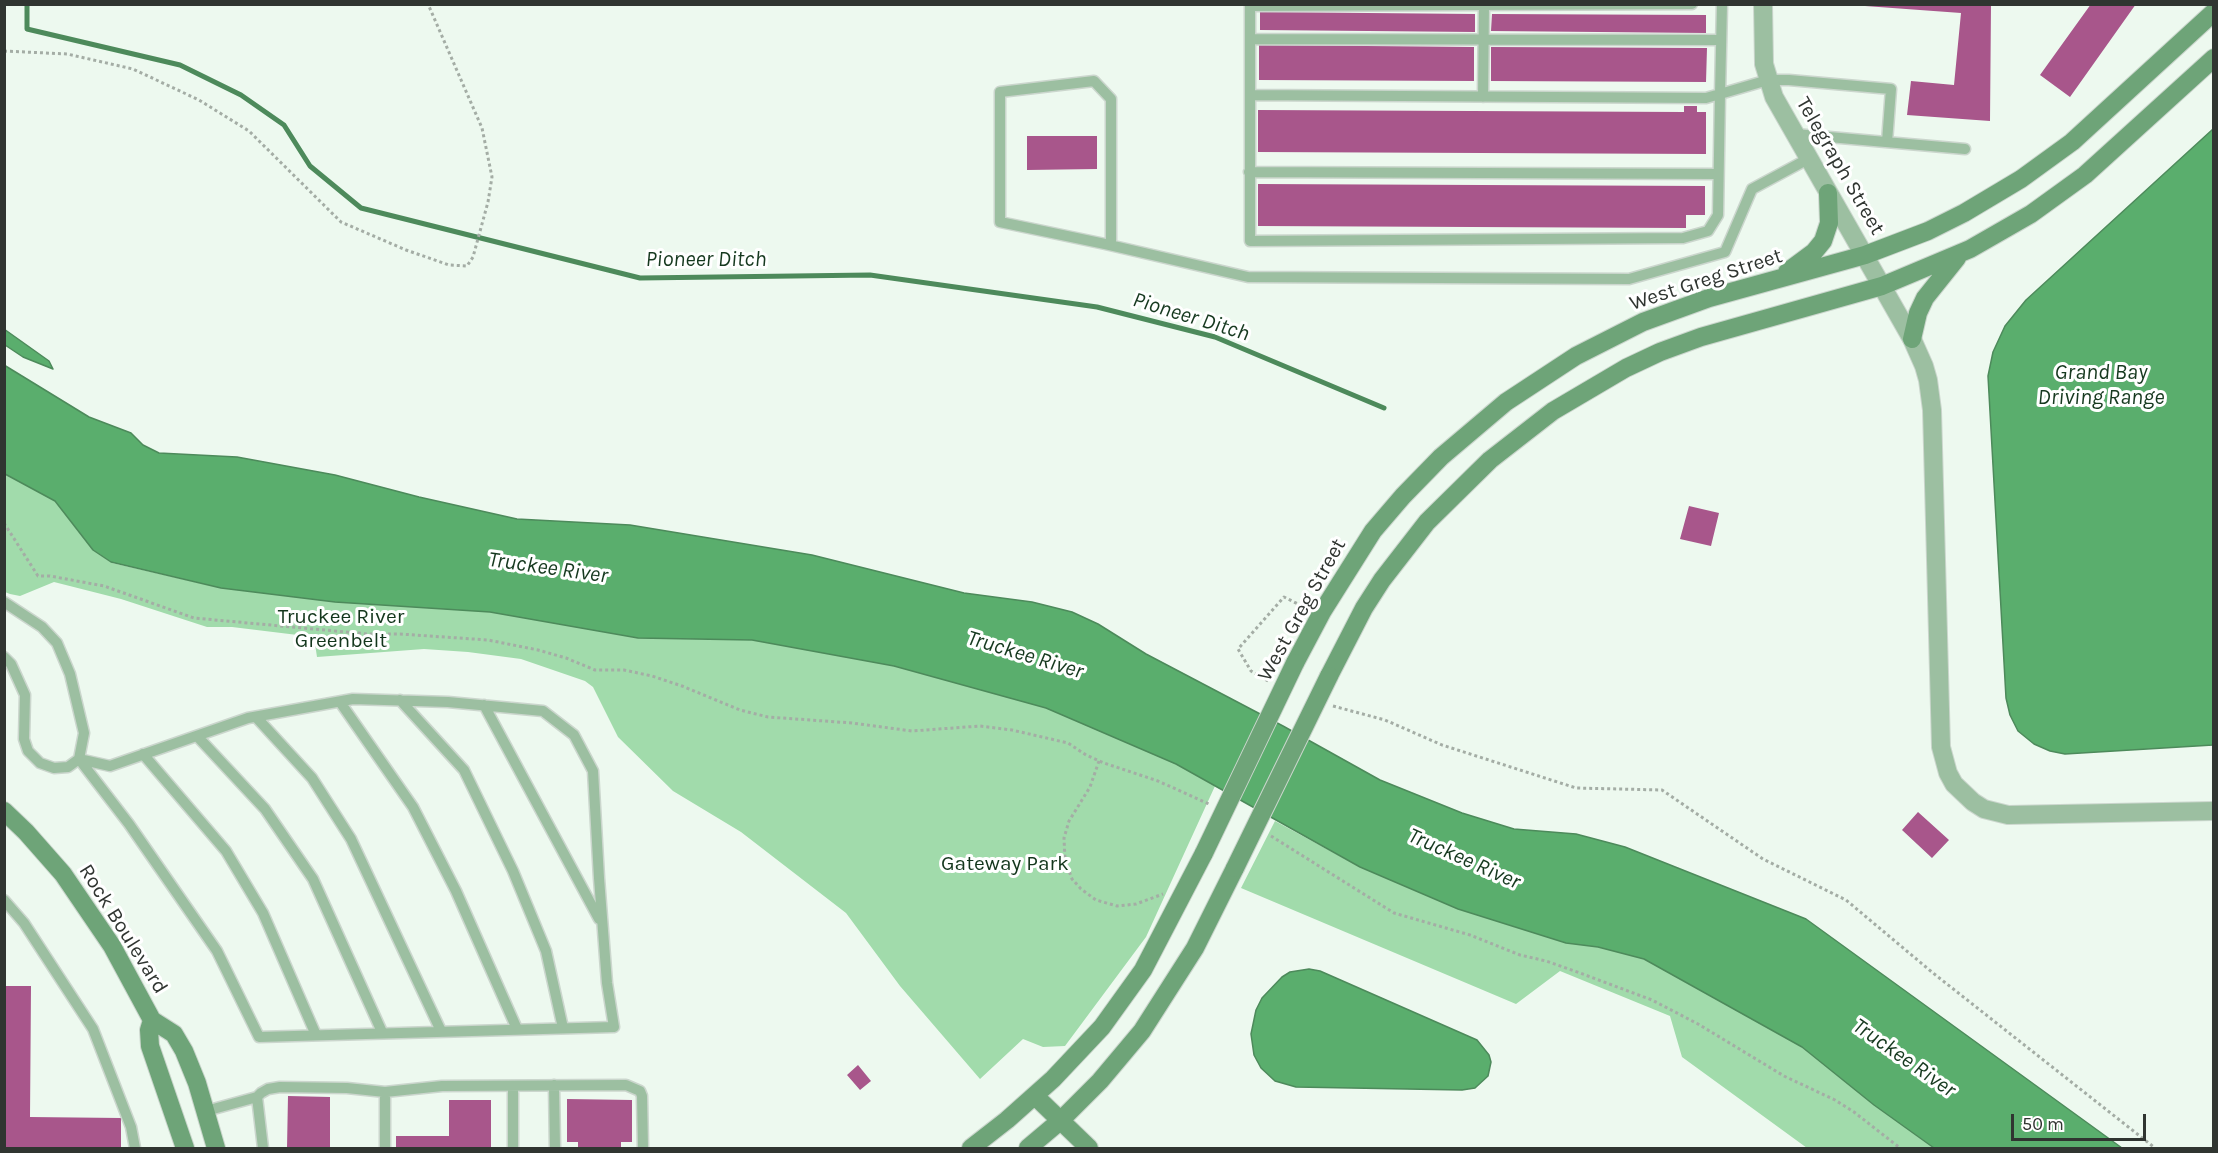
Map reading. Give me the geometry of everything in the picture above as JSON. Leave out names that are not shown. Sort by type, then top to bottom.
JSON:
[{"type":"main road","name":"West Greg Street","points":[[970,1149],[1008,1120],[1077,1055],[1123,999],[1160,941],[1322,612],[1373,531],[1441,457],[1497,409],[1576,356],[1618,333],[1677,308],[1865,255],[1928,231],[1964,213],[2048,161],[2072,142],[2214,12]]},
{"type":"main road","points":[[1028,1149],[1060,1121],[1120,1059],[1155,1013],[1195,948],[1364,608],[1382,580],[1427,522],[1490,460],[1553,411],[1626,368],[1660,352],[1701,337],[1882,286],[1961,253],[1999,234],[2085,175],[2214,58]]},
{"type":"main road","points":[[1775,280],[1814,252],[1823,241],[1829,223],[1828,193]]},
{"type":"main road","points":[[1912,339],[1918,313],[1925,298],[1961,253]]},
{"type":"main road","name":"Rock Boulevard","points":[[4,811],[63,874],[95,917],[152,1020],[174,1034],[184,1051],[206,1111],[216,1149]]},
{"type":"main road","name":"Rock Boulevard","points":[[152,1020],[149,1030],[150,1046],[185,1149]]},
{"type":"main road","points":[[1035,1096],[1089,1149]]},
{"type":"street","name":"Telegraph Street","points":[[1763,4],[1764,64],[1768,80],[1808,159],[1865,255],[1912,339],[1924,366],[1931,395],[1941,747],[1943,760],[1954,784],[1978,806],[2008,815],[2214,811]]},
{"type":"lane","points":[[1692,4],[1250,6],[1250,241],[1683,238],[1708,231],[1718,214],[1722,4]]},
{"type":"lane","points":[[1483,97],[1484,5]]},
{"type":"lane","points":[[1250,39],[1721,40]]},
{"type":"lane","points":[[1250,95],[1706,98],[1768,80],[1891,89],[1887,142]]},
{"type":"lane","points":[[1111,245],[1112,99],[1094,81],[1000,92],[1000,222],[1248,277],[1629,279],[1725,252],[1752,189],[1808,159]]},
{"type":"lane","points":[[1795,134],[1965,149]]},
{"type":"lane","points":[[1249,172],[1719,174]]},
{"type":"lane","points":[[4,602],[42,627],[57,643],[70,674],[84,733],[79,759],[68,767],[54,768],[40,763],[28,751],[24,739],[25,695],[11,664],[4,657]]},
{"type":"lane","points":[[353,699],[448,702],[543,711],[574,735],[594,771],[602,924],[614,1027],[259,1036],[217,951],[129,824],[79,759],[111,766],[256,717],[353,699]]},
{"type":"lane","points":[[400,700],[464,770],[513,871],[546,951],[563,1028]]},
{"type":"lane","points":[[340,702],[413,807],[456,891],[517,1029]]},
{"type":"lane","points":[[484,705],[602,924]]},
{"type":"lane","points":[[256,717],[312,778],[351,839],[441,1031]]},
{"type":"lane","points":[[197,736],[265,809],[313,879],[382,1032]]},
{"type":"lane","points":[[143,754],[226,851],[263,912],[316,1035]]},
{"type":"lane","points":[[4,900],[24,923],[93,1029],[131,1127],[135,1149]]},
{"type":"lane","points":[[554,1085],[555,1149]]},
{"type":"lane","points":[[206,1111],[257,1097],[268,1089],[280,1087],[347,1088],[385,1092],[442,1086],[626,1085],[640,1091],[642,1096],[643,1149]]},
{"type":"lane","points":[[513,1086],[513,1149]]},
{"type":"lane","points":[[385,1092],[385,1149]]},
{"type":"lane","points":[[257,1097],[263,1149]]},
{"type":"path","points":[[4,51],[67,54],[142,73],[199,100],[249,131],[341,222],[406,250],[449,265],[467,266],[473,257],[488,202],[492,177],[482,128],[428,4]]},
{"type":"path","points":[[4,523],[38,576],[104,586],[194,618],[368,634],[488,640],[557,655],[595,670],[624,670],[652,676],[740,710],[768,717],[852,723],[912,731],[980,726],[1012,729],[1068,743],[1099,761],[1158,781],[1215,807]]},
{"type":"path","points":[[1356,711],[1385,720],[1442,745],[1576,788],[1662,790],[1763,859],[1846,900],[1933,973],[2155,1149]]},
{"type":"path","points":[[1099,761],[1090,787],[1069,821],[1064,838],[1065,860],[1072,879],[1096,900],[1117,906],[1136,904],[1167,893]]},
{"type":"path","points":[[1264,832],[1394,913],[1470,935],[1520,955],[1546,961],[1652,1000],[1698,1024],[1784,1076],[1835,1100],[1854,1112],[1900,1149]]},
{"type":"green space","name":"Gateway Park","points":[[5,474],[55,501],[93,550],[112,563],[221,588],[335,602],[490,612],[638,638],[752,640],[894,666],[1046,708],[1176,764],[1215,786],[1146,937],[1065,1046],[1043,1047],[1023,1039],[980,1079],[900,986],[846,913],[741,832],[673,791],[618,737],[593,687],[585,681],[521,659],[468,652],[424,649],[317,657],[314,637],[232,627],[207,627],[121,599],[54,582],[20,596],[10,594],[5,592]]},
{"type":"green space","points":[[1275,821],[1360,867],[1458,909],[1566,943],[1598,947],[1644,959],[1802,1047],[1874,1105],[1934,1148],[1807,1148],[1682,1057],[1670,1016],[1560,971],[1516,1004],[1241,888]]},
{"type":"water","name":"Grand Bay Driving Range","points":[[2213,129],[2213,745],[2065,754],[2050,751],[2034,744],[2018,731],[2010,715],[2006,698],[1988,376],[1993,352],[2005,326],[2026,300]]},
{"type":"water","points":[[4,329],[49,361],[53,369],[23,357],[5,345]]},
{"type":"water","name":"Truckee River","points":[[4,365],[89,417],[131,433],[143,445],[159,453],[237,457],[335,475],[517,519],[630,525],[812,555],[964,593],[1032,602],[1072,612],[1098,624],[1146,654],[1380,780],[1462,813],[1514,829],[1576,834],[1625,847],[1806,919],[2122,1148],[1934,1148],[1874,1105],[1802,1047],[1644,959],[1598,947],[1566,943],[1458,909],[1360,867],[1176,764],[1046,708],[894,666],[752,640],[638,638],[490,612],[335,602],[221,588],[111,562],[93,550],[55,501],[5,474]]},
{"type":"water","points":[[1309,969],[1320,971],[1477,1040],[1489,1055],[1491,1062],[1488,1076],[1475,1088],[1462,1090],[1296,1087],[1275,1081],[1261,1068],[1254,1055],[1251,1034],[1256,1010],[1262,998],[1282,977],[1290,972]]},
{"type":"building","points":[[1865,4],[1991,4],[1990,121],[1907,115],[1911,81],[1954,85],[1961,13],[1865,6]]},
{"type":"building","points":[[2091,4],[2136,4],[2070,97],[2040,75]]},
{"type":"building","points":[[1260,12],[1475,14],[1475,32],[1260,30]]},
{"type":"building","points":[[1492,14],[1706,15],[1706,33],[1491,31]]},
{"type":"building","points":[[1259,45],[1474,47],[1474,81],[1259,80]]},
{"type":"building","points":[[1491,47],[1707,48],[1706,82],[1491,81]]},
{"type":"building","points":[[1684,106],[1697,106],[1697,112],[1706,112],[1706,154],[1258,152],[1258,110],[1684,112]]},
{"type":"building","points":[[1027,136],[1097,136],[1097,169],[1027,170]]},
{"type":"building","points":[[1258,184],[1705,186],[1705,215],[1686,215],[1686,228],[1258,226]]},
{"type":"building","points":[[1689,506],[1719,513],[1711,546],[1680,539]]},
{"type":"building","points":[[1918,812],[1949,840],[1932,858],[1902,830]]},
{"type":"building","points":[[4,986],[31,986],[30,1117],[121,1118],[121,1148],[4,1148]]},
{"type":"building","points":[[858,1065],[871,1081],[860,1090],[847,1075]]},
{"type":"building","points":[[288,1096],[330,1097],[330,1148],[287,1148]]},
{"type":"building","points":[[567,1099],[632,1100],[632,1142],[621,1142],[621,1148],[578,1148],[578,1142],[567,1142]]},
{"type":"building","points":[[449,1100],[491,1100],[491,1148],[396,1148],[396,1136],[449,1136]]},
{"type":"waterway","name":"Pioneer Ditch","points":[[27,4],[27,29],[180,65],[241,95],[284,125],[310,166],[361,208],[640,278],[870,275],[1097,307],[1215,337],[1384,408]]},
{"type":"park label","name":"Truckee River Greenbelt","points":[[341,629]]}]
